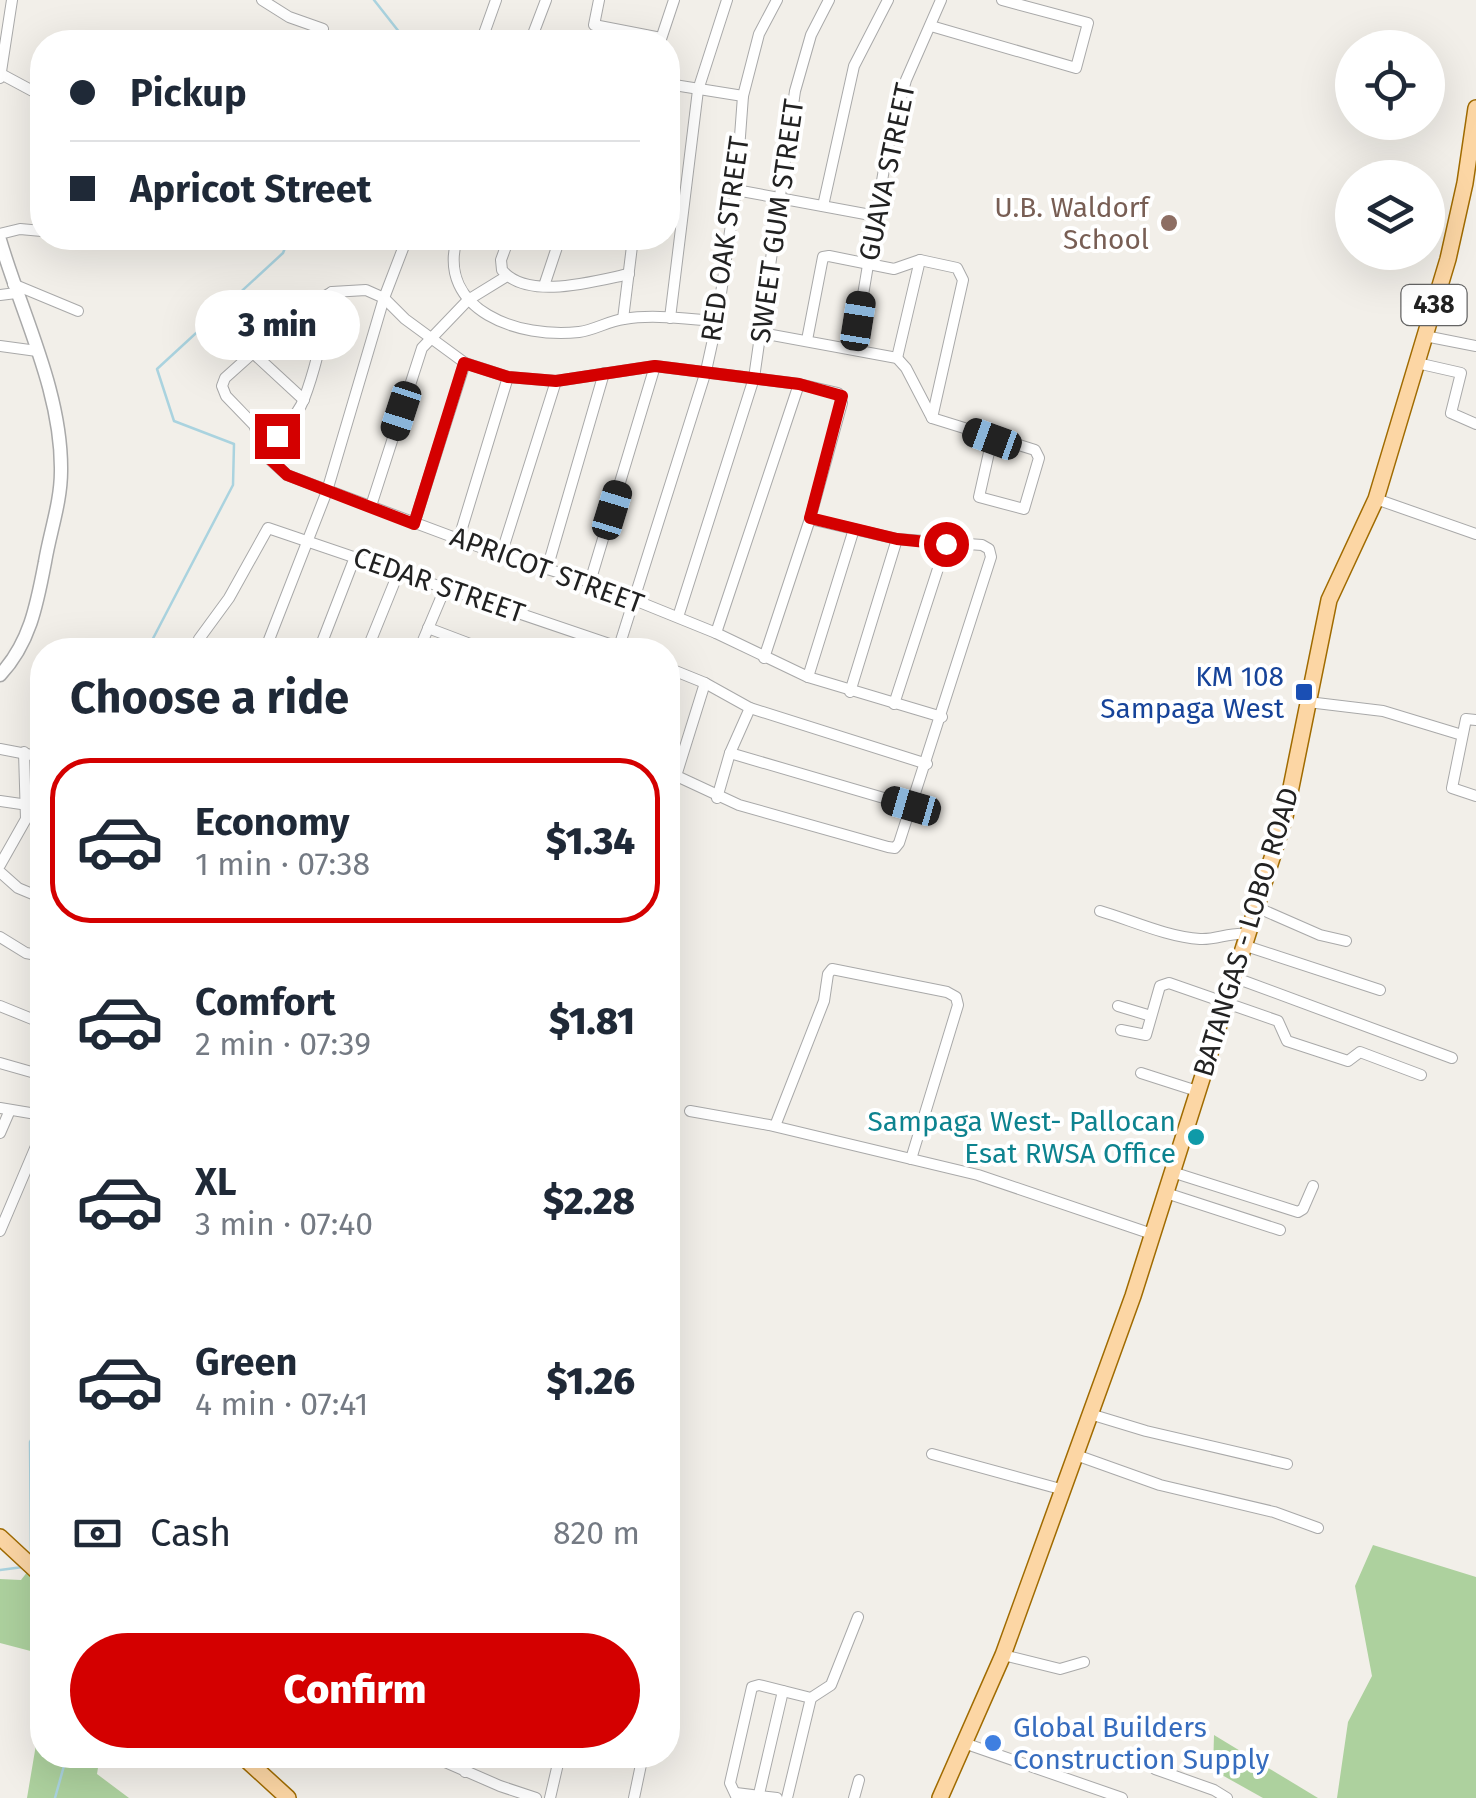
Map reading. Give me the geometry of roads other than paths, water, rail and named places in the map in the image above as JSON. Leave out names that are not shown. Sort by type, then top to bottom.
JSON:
[{"type":"main road","name":"BATANGAS - LOBO ROAD","points":[[940,1798],[1003,1654],[1166,1193],[1284,817],[1329,600],[1376,498],[1471,184],[1476,108]]},
{"type":"main road","points":[[3,1540],[30,1564]]},
{"type":"main road","points":[[255,1768],[288,1798]]},
{"type":"street","points":[[12,0],[0,76],[30,90]]},
{"type":"street","points":[[262,0],[289,17],[323,29]]},
{"type":"street","points":[[535,30],[546,0]]},
{"type":"street","points":[[599,0],[594,25],[616,30]]},
{"type":"street","points":[[664,30],[674,0]]},
{"type":"street","points":[[680,237],[698,90],[727,0]]},
{"type":"street","name":"RED OAK STREET","points":[[624,638],[706,371],[736,190],[742,96],[759,34],[777,0]]},
{"type":"street","name":"SWEET GUM STREET","points":[[678,617],[754,378],[795,91],[810,35],[829,0]]},
{"type":"street","points":[[823,206],[854,66],[888,0]]},
{"type":"street","name":"GUAVA STREET","points":[[854,349],[887,151],[906,80],[941,0]]},
{"type":"street","points":[[930,26],[1072,69],[1078,65],[1088,22],[1002,0]]},
{"type":"street","points":[[484,30],[491,3]]},
{"type":"street","points":[[680,86],[742,96]]},
{"type":"street","points":[[736,190],[876,216]]},
{"type":"street","points":[[0,675],[24,641],[34,614],[59,500],[60,441],[37,351],[0,237],[20,229],[30,230]]},
{"type":"street","points":[[270,638],[326,491],[384,298],[402,250]]},
{"type":"street","points":[[455,250],[453,268],[458,286],[468,300],[490,318],[513,326],[563,333],[582,332],[623,319],[717,322]]},
{"type":"street","points":[[505,250],[501,260],[506,276]]},
{"type":"street","points":[[544,286],[556,250]]},
{"type":"street","points":[[623,319],[631,250]]},
{"type":"street","points":[[670,318],[678,250]]},
{"type":"street","points":[[807,340],[822,257],[894,269],[920,260],[957,268],[963,280],[932,418]]},
{"type":"street","points":[[897,358],[920,260]]},
{"type":"street","points":[[371,506],[426,343],[468,300],[506,276],[544,286],[580,284],[629,274]]},
{"type":"street","points":[[0,295],[15,289],[78,311]]},
{"type":"street","points":[[268,457],[254,425],[226,396],[224,378],[301,310],[332,292],[352,289],[384,298],[426,343],[464,363],[508,377],[556,381],[655,366],[838,392],[842,403],[810,518],[764,658]]},
{"type":"street","points":[[268,457],[270,445],[292,423],[304,400],[332,292]]},
{"type":"street","points":[[761,333],[897,358],[932,418],[1039,454],[1024,509],[979,497],[992,439]]},
{"type":"street","points":[[1425,336],[1476,346]]},
{"type":"street","points":[[0,346],[37,351]]},
{"type":"street","points":[[253,353],[304,400]]},
{"type":"street","points":[[414,524],[464,363]]},
{"type":"street","points":[[1417,363],[1461,373],[1451,412],[1476,424]]},
{"type":"street","points":[[590,582],[655,366]]},
{"type":"street","points":[[547,569],[604,373]]},
{"type":"street","points":[[460,538],[508,377]]},
{"type":"street","points":[[501,554],[556,381]]},
{"type":"street","points":[[716,633],[799,384]]},
{"type":"street","name":"APRICOT STREET","points":[[268,457],[287,475],[326,491],[590,582],[716,633],[808,678],[942,717]]},
{"type":"street","points":[[1376,498],[1476,534]]},
{"type":"street","points":[[680,778],[717,798],[894,848],[899,843],[942,717],[990,557],[989,549],[897,539],[810,518]]},
{"type":"street","name":"CEDAR STREET","points":[[202,638],[268,528],[590,638]]},
{"type":"street","points":[[808,678],[854,529]]},
{"type":"street","points":[[850,692],[897,539]]},
{"type":"street","points":[[894,704],[946,544]]},
{"type":"street","points":[[324,638],[355,557]]},
{"type":"street","points":[[372,638],[398,571]]},
{"type":"street","points":[[424,638],[446,586]]},
{"type":"street","points":[[428,628],[454,638]]},
{"type":"street","points":[[680,673],[750,708],[927,764]]},
{"type":"street","points":[[680,752],[705,682]]},
{"type":"street","points":[[1308,702],[1383,711],[1462,735]]},
{"type":"street","points":[[717,798],[730,753],[750,708]]},
{"type":"street","points":[[1476,720],[1466,719],[1452,788],[1476,796]]},
{"type":"street","points":[[0,749],[30,753]]},
{"type":"street","points":[[24,752],[28,805],[0,868],[18,888],[30,893]]},
{"type":"street","points":[[730,753],[911,806]]},
{"type":"street","points":[[0,801],[28,805]]},
{"type":"street","points":[[1256,907],[1320,935],[1346,941]]},
{"type":"street","points":[[1100,911],[1191,938],[1215,938],[1230,932],[1380,990]]},
{"type":"street","points":[[0,938],[30,953]]},
{"type":"street","points":[[775,1126],[824,1001],[832,969],[947,992],[956,996],[958,1004],[911,1159]]},
{"type":"street","points":[[1233,978],[1452,1058]]},
{"type":"street","points":[[1121,1030],[1146,1035],[1163,982],[1278,1021],[1288,1041],[1348,1061],[1360,1052],[1422,1075]]},
{"type":"street","points":[[0,1006],[30,1018]]},
{"type":"street","points":[[1118,1006],[1151,1016]]},
{"type":"street","points":[[0,1063],[30,1072]]},
{"type":"street","points":[[1141,1073],[1197,1092]]},
{"type":"street","points":[[0,1133],[5,1109],[30,1114]]},
{"type":"street","points":[[690,1112],[775,1126],[978,1175],[1152,1234]]},
{"type":"street","points":[[0,1231],[30,1160]]},
{"type":"street","points":[[1172,1172],[1298,1212],[1303,1210],[1314,1186]]},
{"type":"street","points":[[1166,1193],[1280,1230]]},
{"type":"street","points":[[1090,1414],[1146,1432],[1287,1464]]},
{"type":"street","points":[[932,1454],[1064,1490]]},
{"type":"street","points":[[1076,1454],[1160,1485],[1274,1512],[1318,1528]]},
{"type":"street","points":[[787,1798],[812,1698],[831,1685],[858,1617]]},
{"type":"street","points":[[1003,1654],[1060,1669],[1084,1662]]},
{"type":"street","points":[[777,1798],[737,1795],[730,1783],[752,1687],[759,1685],[812,1698]]},
{"type":"street","points":[[759,1794],[783,1691]]},
{"type":"street","points":[[964,1743],[1122,1798]]},
{"type":"street","points":[[457,1768],[532,1797]]},
{"type":"street","points":[[465,1772],[466,1768]]},
{"type":"street","points":[[550,1798],[557,1768]]},
{"type":"street","points":[[634,1798],[640,1768]]},
{"type":"street","points":[[1156,1769],[1221,1796]]},
{"type":"street","points":[[854,1798],[859,1780]]},
{"type":"waterway","points":[[374,0],[398,30]]},
{"type":"waterway","points":[[153,638],[233,485],[234,444],[174,421],[157,369],[284,250]]},
{"type":"waterway","points":[[0,1570],[23,1567]]},
{"type":"waterway","points":[[55,1798],[63,1768]]},
{"type":"place","name":"U.B. Waldorf School","points":[[1169,223]]},
{"type":"place","name":"KM 108 Sampaga West","points":[[1304,692]]},
{"type":"place","name":"Sampaga West- Pallocan Esat RWSA Office","points":[[1196,1137]]},
{"type":"place","name":"Global Builders Construction Supply","points":[[993,1743]]}]
